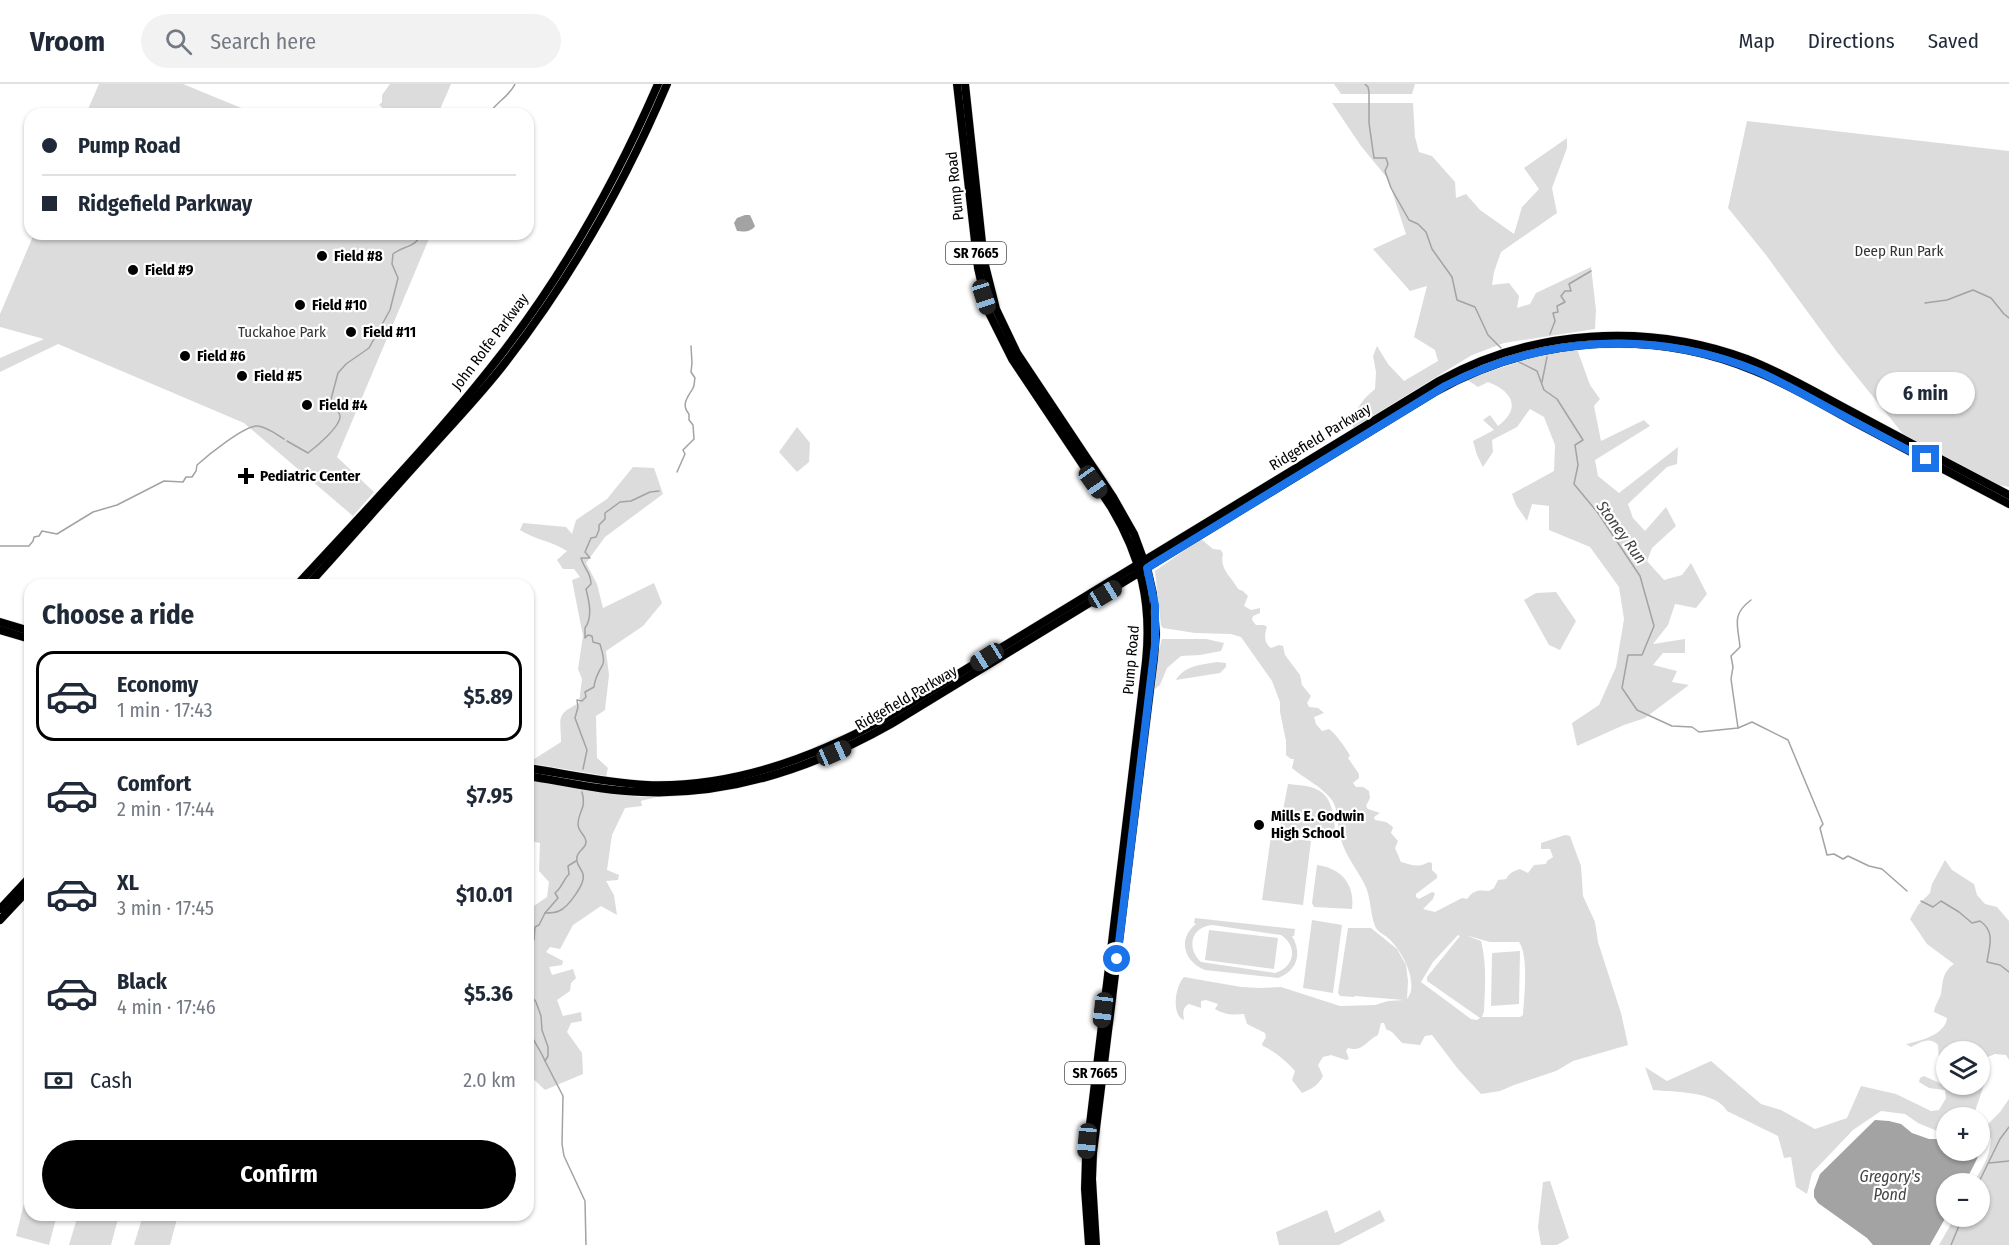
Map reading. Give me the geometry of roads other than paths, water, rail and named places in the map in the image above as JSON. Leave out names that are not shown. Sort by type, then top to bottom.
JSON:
[{"type":"main road","name":"John Rolfe Parkway","points":[[302,579],[464,399],[511,342],[566,263],[596,213],[630,147],[658,84]]},
{"type":"main road","name":"John Rolfe Parkway","points":[[313,579],[485,387],[532,326],[568,273],[614,196],[644,137],[667,84]]},
{"type":"main road","name":"Pump Road","points":[[957,84],[978,268],[988,311],[1012,359],[1119,521],[1143,566],[1148,646],[1087,1141],[1085,1189],[1089,1245]]},
{"type":"main road","name":"Pump Road","points":[[965,84],[984,261],[996,309],[1017,353],[1125,517],[1155,605],[1155,645],[1093,1153],[1096,1245]]},
{"type":"main road","name":"Ridgefield Parkway","points":[[534,777],[609,789],[657,792],[717,788],[780,773],[843,749],[886,727],[1444,378],[1515,349],[1547,342],[1581,337],[1628,335],[1708,347],[1745,359],[1791,379],[2009,495]]},
{"type":"main road","name":"Ridgefield Parkway","points":[[534,769],[611,782],[670,785],[727,779],[785,763],[833,745],[884,720],[1452,383],[1479,370],[1524,355],[1560,347],[1625,343],[1670,347],[1718,357],[1779,381],[2009,504]]},
{"type":"main road","points":[[0,622],[24,629]]},
{"type":"main road","points":[[0,630],[24,637]]},
{"type":"main road","points":[[0,909],[24,883]]},
{"type":"main road","points":[[0,920],[24,894]]},
{"type":"water","points":[[750,215],[755,226],[747,231],[737,231],[734,223],[737,218]]},
{"type":"water","name":"Gregory's Pond","points":[[1875,1120],[1901,1124],[1912,1133],[1936,1139],[1936,1161],[1975,1161],[1969,1173],[1936,1173],[1936,1227],[1940,1227],[1930,1245],[1873,1245],[1867,1238],[1818,1203],[1814,1197],[1820,1174]]},
{"type":"waterway","points":[[494,108],[515,84]]},
{"type":"waterway","name":"Stoney Run","points":[[1365,84],[1369,92],[1369,123],[1374,158],[1386,158],[1388,164],[1385,171],[1391,188],[1409,220],[1418,224],[1426,232],[1432,249],[1452,277],[1457,300],[1475,307],[1488,335],[1501,348]]},
{"type":"waterway","points":[[287,441],[308,453],[337,425],[340,416],[331,399],[338,373],[346,364],[369,348],[390,310],[398,278],[392,264],[393,254],[417,240]]},
{"type":"waterway","points":[[1550,334],[1555,321],[1553,313],[1558,312],[1557,306],[1565,302],[1561,296],[1565,291],[1571,291],[1569,284],[1591,271]]},
{"type":"waterway","points":[[1925,303],[1947,300],[1973,290],[1991,298],[2009,318]]},
{"type":"waterway","points":[[677,472],[685,454],[683,450],[694,439],[693,425],[685,407],[686,400],[694,387],[695,378],[691,372],[691,346]]},
{"type":"waterway","points":[[1542,382],[1547,357]]},
{"type":"waterway","name":"Stoney Run","points":[[1519,362],[1537,371],[1544,390],[1557,399],[1583,440],[1575,445],[1578,465],[1574,484],[1598,513],[1640,576],[1654,626],[1642,655],[1628,655],[1622,688],[1637,710],[1672,726],[1692,727],[1699,732],[1738,728],[1752,722],[1788,740],[1823,824],[1820,828],[1827,855],[1834,854],[1843,859],[1848,856],[1869,866],[1882,869],[1907,891]]},
{"type":"waterway","points":[[0,546],[29,546],[34,537],[39,536],[42,531],[57,534],[93,512],[117,505],[164,481],[183,482],[186,477],[192,477],[197,465],[209,455],[236,435],[252,427],[265,428],[284,439]]},
{"type":"waterway","points":[[583,769],[587,750],[575,718],[577,700],[582,701],[586,697],[585,692],[594,687],[604,659],[600,644],[593,642],[592,636],[588,635],[585,638],[585,628],[590,614],[586,589],[591,584],[590,576],[581,558],[590,558],[585,552],[591,538],[596,537],[599,525],[605,519],[605,513],[620,502],[631,501],[650,492],[659,491]]},
{"type":"waterway","points":[[1738,728],[1731,679],[1733,667],[1731,656],[1740,647],[1738,616],[1751,600]]},
{"type":"waterway","points":[[534,940],[535,927],[539,925],[545,913],[562,909],[571,901],[582,884],[583,874],[577,863],[578,855],[586,843],[578,824],[583,806],[582,792]]},
{"type":"waterway","points":[[545,913],[558,898],[555,893],[569,874],[568,866],[576,861]]},
{"type":"waterway","name":"Stoney Run","points":[[1921,901],[1933,907],[1941,901],[1972,923],[1980,921],[1985,925],[1990,935],[1987,962],[2000,965],[2009,972]]},
{"type":"waterway","points":[[534,1000],[541,1016],[542,1030],[548,1047],[548,1056],[545,1061],[563,1096],[562,1144],[564,1156],[585,1201],[586,1245]]},
{"type":"waterway","points":[[534,1041],[545,1061]]},
{"type":"waterway","points":[[1983,1173],[2000,1139],[2009,1127]]},
{"type":"waterway","points":[[1989,1163],[2009,1161]]},
{"type":"waterway","points":[[1951,1245],[1958,1227]]},
{"type":"place","name":"Field #8","points":[[322,256]]},
{"type":"place","name":"Field #9","points":[[133,270]]},
{"type":"place","name":"Field #10","points":[[300,305]]},
{"type":"place","name":"Field #11","points":[[351,332]]},
{"type":"place","name":"Field #6","points":[[185,356]]},
{"type":"place","name":"Field #5","points":[[242,376]]},
{"type":"place","name":"Field #4","points":[[307,405]]},
{"type":"place","name":"Pediatric Center","points":[[246,476]]},
{"type":"place","name":"Mills E. Godwin High School","points":[[1259,825]]},
{"type":"park label","name":"Deep Run Park","points":[[1899,251]]},
{"type":"park label","name":"Tuckahoe Park","points":[[282,332]]}]
